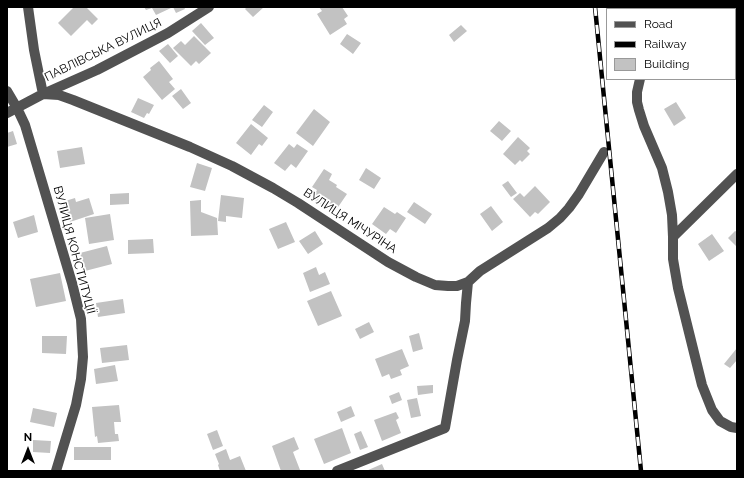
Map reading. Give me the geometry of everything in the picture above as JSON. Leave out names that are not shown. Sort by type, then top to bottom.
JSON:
[{"type":"street","points":[[28,7],[34,50],[43,94]]},
{"type":"street","name":"ПАВЛІВСЬКА ВУЛИЦЯ","points":[[7,113],[168,33],[209,7]]},
{"type":"street","points":[[640,80],[637,92],[637,102],[644,126],[662,168],[668,192],[672,215],[673,259],[678,288],[702,385],[712,410],[720,421],[734,427]]},
{"type":"street","points":[[7,91],[18,108]]},
{"type":"street","name":"ВУЛИЦЯ МІЧУРІНА","points":[[43,94],[73,100],[190,147],[232,166],[298,203],[388,262],[416,278],[435,284],[448,286],[457,286],[468,282],[480,271],[548,228],[560,218],[579,194],[604,152]]},
{"type":"street","name":"ВУЛИЦЯ КОНСТИТУЦІЇ","points":[[18,108],[34,154],[72,283],[81,319],[83,357],[81,379],[76,405],[56,471]]},
{"type":"street","points":[[673,237],[737,174]]},
{"type":"street","points":[[337,471],[445,428],[465,321],[468,282]]},
{"type":"street","points":[[448,286],[456,291],[466,303]]},
{"type":"building","points":[[74,7],[86,7],[98,19],[92,25],[87,20],[71,36],[58,23]]},
{"type":"building","points":[[144,7],[171,8],[156,15],[152,8],[146,10]]},
{"type":"building","points":[[173,7],[184,7],[185,9],[176,13]]},
{"type":"building","points":[[247,7],[264,7],[253,17],[245,9]]},
{"type":"building","points":[[319,7],[342,7],[348,16],[344,19],[347,24],[330,35],[317,14],[322,11]]},
{"type":"building","points":[[737,18],[737,42],[736,41]]},
{"type":"building","points":[[201,23],[214,38],[205,45],[192,31]]},
{"type":"building","points":[[461,25],[467,31],[454,42],[449,35]]},
{"type":"building","points":[[347,34],[361,43],[353,54],[340,44]]},
{"type":"building","points":[[194,36],[211,53],[199,64],[196,61],[191,66],[173,48],[181,41],[185,45]]},
{"type":"building","points":[[168,44],[178,56],[170,63],[159,51]]},
{"type":"building","points":[[736,45],[737,46],[737,58],[736,57]]},
{"type":"building","points":[[159,61],[173,79],[169,82],[175,89],[162,100],[143,77],[151,70],[150,68]]},
{"type":"building","points":[[181,89],[191,103],[183,109],[172,96]]},
{"type":"building","points":[[138,98],[154,105],[149,114],[147,113],[144,118],[131,112]]},
{"type":"building","points":[[676,102],[686,118],[674,126],[664,109]]},
{"type":"building","points":[[264,105],[273,112],[262,127],[252,120]]},
{"type":"building","points":[[314,109],[330,122],[313,146],[296,133]]},
{"type":"building","points":[[499,121],[511,131],[502,141],[490,131]]},
{"type":"building","points":[[251,124],[268,138],[262,146],[259,144],[251,155],[236,143]]},
{"type":"building","points":[[13,131],[17,144],[7,147],[7,133]]},
{"type":"building","points":[[518,137],[530,148],[527,151],[530,154],[522,162],[520,160],[515,165],[503,154]]},
{"type":"building","points":[[289,144],[294,148],[297,144],[308,151],[296,168],[291,164],[285,171],[274,163]]},
{"type":"building","points":[[82,147],[85,164],[60,168],[57,151]]},
{"type":"building","points":[[197,163],[212,168],[205,191],[190,187]]},
{"type":"building","points":[[366,168],[381,178],[374,189],[359,180]]},
{"type":"building","points":[[324,169],[332,174],[329,180],[337,185],[336,187],[347,194],[334,213],[312,199],[317,190],[312,187]]},
{"type":"building","points":[[508,181],[517,193],[511,197],[502,185]]},
{"type":"building","points":[[535,186],[550,202],[538,214],[535,212],[530,217],[513,199],[520,193],[524,197]]},
{"type":"building","points":[[129,193],[129,204],[110,205],[110,194]]},
{"type":"building","points":[[221,195],[244,198],[242,218],[226,216],[226,222],[218,221]]},
{"type":"building","points":[[75,198],[76,202],[89,198],[94,214],[70,222],[66,208],[64,208],[62,202]]},
{"type":"building","points":[[201,200],[201,212],[217,218],[218,235],[191,236],[190,201]]},
{"type":"building","points":[[414,202],[432,214],[425,224],[407,212]]},
{"type":"building","points":[[491,206],[503,222],[492,231],[480,214]]},
{"type":"building","points":[[384,207],[395,214],[397,212],[406,218],[396,233],[390,229],[386,234],[372,224]]},
{"type":"building","points":[[110,214],[114,240],[89,244],[85,218]]},
{"type":"building","points":[[34,215],[38,232],[18,238],[13,222]]},
{"type":"building","points":[[286,222],[295,242],[278,249],[269,229]]},
{"type":"building","points":[[315,231],[323,244],[308,254],[299,241]]},
{"type":"building","points":[[735,231],[737,232],[737,247],[728,238]]},
{"type":"building","points":[[712,234],[724,251],[709,261],[698,244]]},
{"type":"building","points":[[153,239],[154,253],[128,254],[128,240]]},
{"type":"building","points":[[107,246],[112,264],[85,271],[80,253]]},
{"type":"building","points":[[316,267],[319,275],[325,272],[330,284],[310,292],[303,273]]},
{"type":"building","points":[[60,273],[66,301],[36,307],[30,279]]},
{"type":"building","points":[[331,291],[342,316],[318,326],[307,301]]},
{"type":"building","points":[[123,299],[125,313],[98,317],[96,303]]},
{"type":"building","points":[[369,322],[374,332],[360,339],[355,329]]},
{"type":"building","points":[[419,333],[423,349],[413,352],[409,336]]},
{"type":"building","points":[[42,336],[67,336],[66,354],[42,353]]},
{"type":"building","points":[[127,345],[129,360],[102,363],[100,348]]},
{"type":"building","points":[[737,348],[737,360],[730,368],[724,364]]},
{"type":"building","points":[[402,349],[409,366],[400,370],[402,375],[391,379],[389,374],[382,377],[375,359]]},
{"type":"building","points":[[115,365],[118,381],[96,384],[94,369]]},
{"type":"building","points":[[433,385],[433,393],[418,395],[417,386]]},
{"type":"building","points":[[399,392],[402,400],[392,404],[389,396]]},
{"type":"building","points":[[417,398],[421,416],[411,418],[407,400]]},
{"type":"building","points":[[119,405],[121,422],[114,422],[115,434],[118,434],[119,441],[98,443],[97,436],[95,437],[92,407]]},
{"type":"building","points":[[351,406],[355,416],[341,422],[337,412]]},
{"type":"building","points":[[33,408],[57,413],[54,427],[30,422]]},
{"type":"building","points":[[396,412],[399,418],[396,420],[401,433],[382,441],[374,420]]},
{"type":"building","points":[[342,428],[351,453],[324,464],[314,439]]},
{"type":"building","points":[[217,430],[223,446],[213,450],[207,434]]},
{"type":"building","points":[[361,431],[368,447],[360,450],[354,434]]},
{"type":"building","points":[[294,437],[299,449],[293,452],[300,470],[281,471],[272,446]]},
{"type":"building","points":[[33,440],[51,441],[50,453],[33,452]]},
{"type":"building","points":[[74,447],[111,447],[111,460],[74,460]]},
{"type":"building","points":[[226,449],[230,460],[240,456],[246,471],[220,471],[215,454]]},
{"type":"building","points":[[382,464],[385,471],[366,471]]},
{"type":"railway","points":[[595,7],[641,471]]}]
